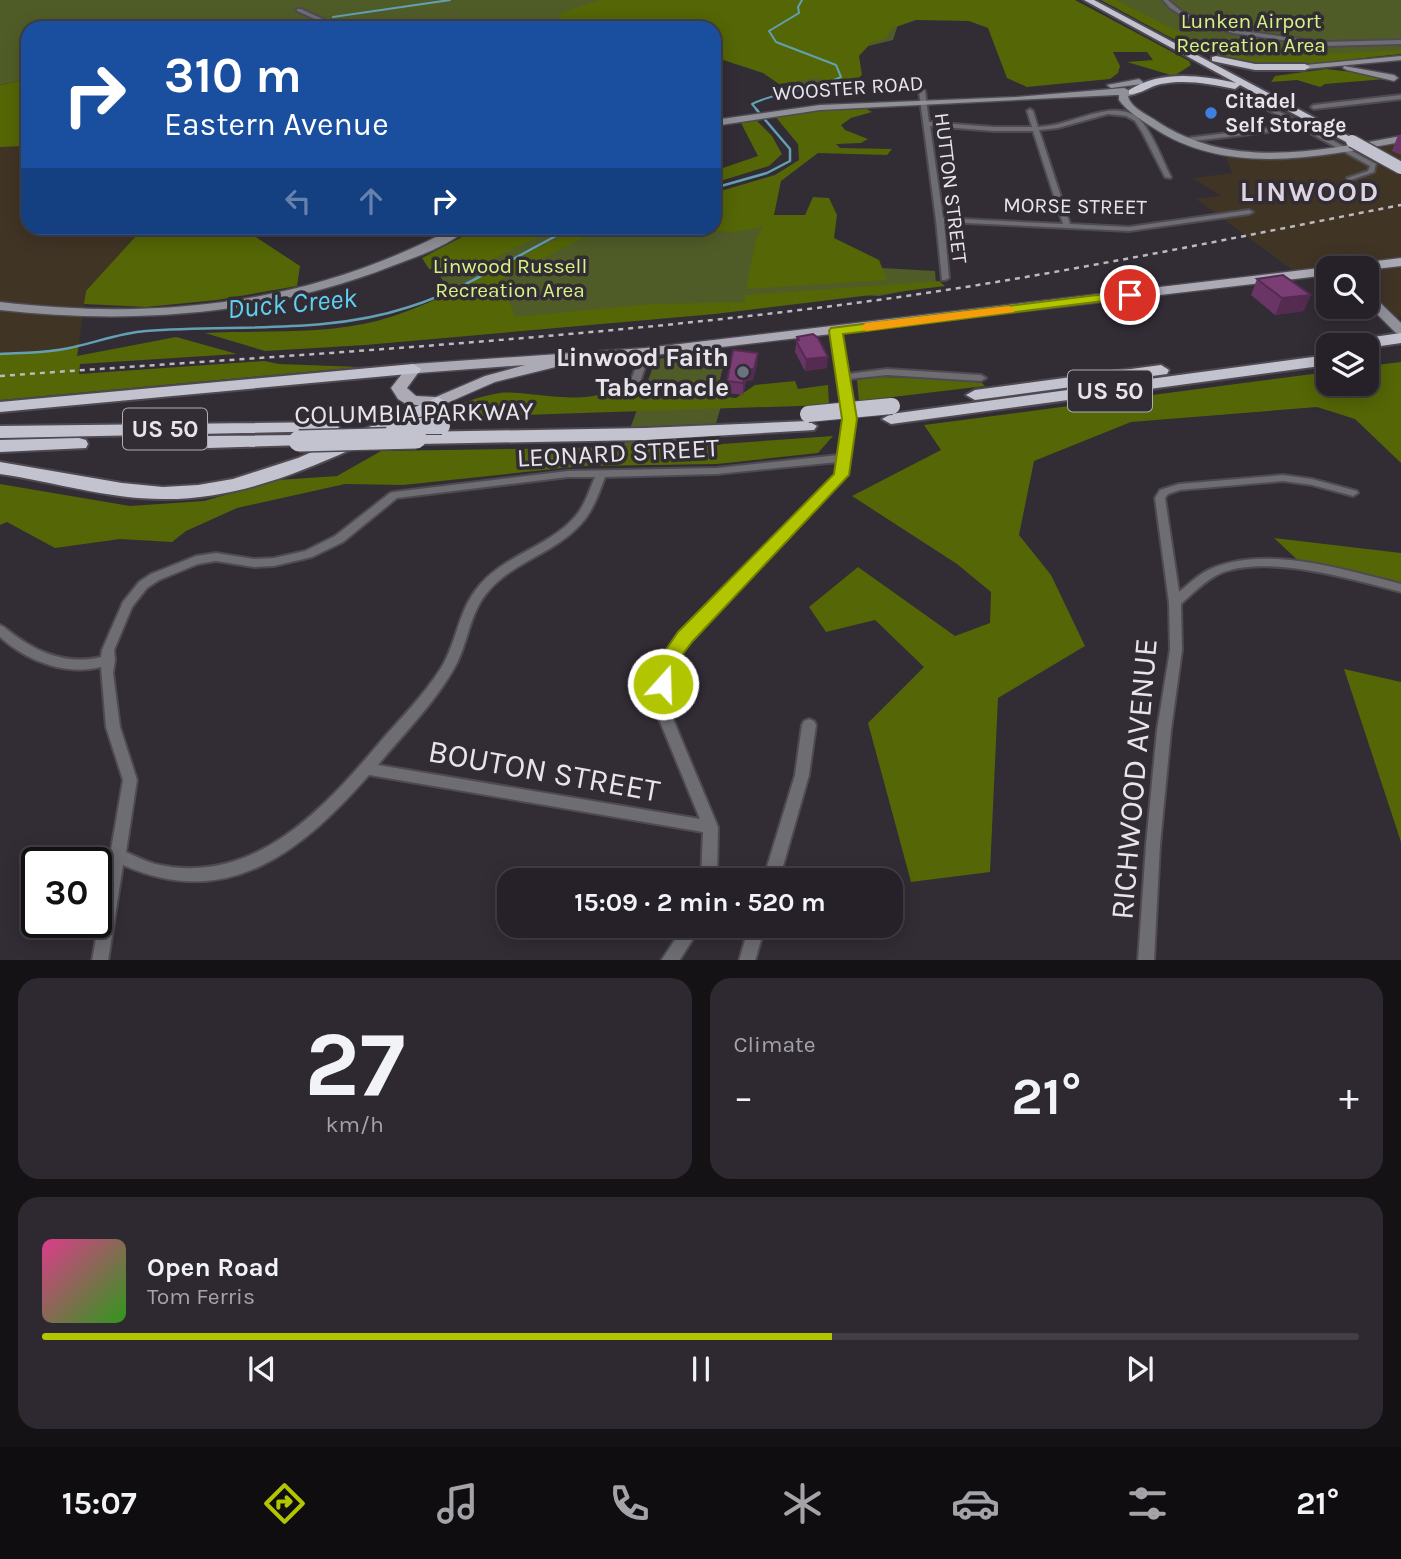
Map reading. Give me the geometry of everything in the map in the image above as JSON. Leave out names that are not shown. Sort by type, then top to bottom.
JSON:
[{"type":"highway","points":[[1088,0],[1276,100],[1350,145],[1401,168]]},
{"type":"highway","points":[[1157,37],[1236,65],[1265,68],[1305,66]]},
{"type":"highway","points":[[1130,90],[1183,73],[1191,65],[1189,54]]},
{"type":"highway","points":[[1276,100],[1263,83],[1267,75],[1305,66]]},
{"type":"highway","points":[[1130,90],[1149,84],[1189,79],[1222,83],[1276,100]]},
{"type":"highway","points":[[1379,345],[1401,338]]},
{"type":"highway","name":"COLUMBIA PARKWAY","points":[[891,412],[1316,350]]},
{"type":"highway","points":[[1379,350],[1401,351]]},
{"type":"highway","name":"COLUMBIA PARKWAY","points":[[0,446],[669,434],[891,412],[1316,361]]},
{"type":"highway","points":[[0,407],[413,369]]},
{"type":"highway","points":[[0,468],[139,492],[197,492],[249,482],[283,470],[438,402]]},
{"type":"highway","name":"COLUMBIA PARKWAY","points":[[0,432],[808,420]]},
{"type":"main road","points":[[1379,265],[1401,262]]},
{"type":"main road","points":[[572,358],[490,379],[438,402],[412,401],[400,393],[399,388],[403,379],[413,369],[646,352],[1316,272]]},
{"type":"street","points":[[1165,0],[1172,8],[1192,18],[1233,31],[1323,44],[1401,42]]},
{"type":"street","points":[[299,10],[323,21]]},
{"type":"street","points":[[1317,66],[1401,58]]},
{"type":"street","points":[[1356,62],[1397,79]]},
{"type":"street","points":[[1305,66],[1358,70],[1397,79]]},
{"type":"street","points":[[1091,89],[1130,90]]},
{"type":"street","name":"WOOSTER ROAD","points":[[986,100],[1091,89],[1130,90]]},
{"type":"street","points":[[1128,106],[1123,100],[1130,90]]},
{"type":"street","points":[[1130,90],[1132,100],[1138,106],[1186,140],[1306,126]]},
{"type":"street","name":"WOOSTER ROAD","points":[[721,122],[788,110],[1130,90]]},
{"type":"street","name":"HUTTON STREET","points":[[922,91],[940,220],[945,278]]},
{"type":"street","points":[[1058,96],[1113,99],[1172,135],[1225,153],[1261,158],[1285,158],[1350,145],[1401,139]]},
{"type":"street","points":[[1314,107],[1401,97]]},
{"type":"street","points":[[1255,101],[1350,145],[1375,167],[1366,174],[1349,179]]},
{"type":"street","points":[[1030,111],[1067,226]]},
{"type":"street","points":[[928,124],[1036,128],[1058,126],[1110,113],[1135,119],[1168,177]]},
{"type":"street","name":"MORSE STREET","points":[[940,220],[1129,229],[1249,212]]},
{"type":"street","points":[[0,306],[48,313],[110,315],[171,312],[233,304],[293,292],[372,270],[449,235]]},
{"type":"street","points":[[1379,306],[1394,318],[1401,330]]},
{"type":"street","points":[[709,868],[711,827],[666,719],[662,701],[667,667],[685,637],[835,485],[841,475],[850,419],[836,331]]},
{"type":"street","points":[[634,385],[646,352]]},
{"type":"street","points":[[845,377],[887,372],[981,378]]},
{"type":"street","name":"LEONARD STREET","points":[[109,660],[108,650],[127,605],[143,585],[155,577],[195,560],[216,558],[254,563],[274,562],[309,554],[339,539],[394,495],[568,474],[717,471],[845,458]]},
{"type":"street","points":[[116,855],[155,870],[178,874],[221,872],[274,852],[305,832],[367,769],[439,681],[452,660],[465,618],[480,592],[516,560],[577,522],[586,510],[601,474]]},
{"type":"street","name":"RICHWOOD AVENUE","points":[[1146,960],[1164,730],[1176,650],[1175,603],[1159,503],[1164,492],[1178,487],[1283,478],[1312,482],[1353,493]]},
{"type":"street","points":[[1175,603],[1208,575],[1221,569],[1256,563],[1334,571],[1401,588]]},
{"type":"street","points":[[0,629],[29,652],[52,660],[85,666],[109,660],[107,673],[113,727],[130,780],[124,831],[116,855],[100,960]]},
{"type":"street","points":[[775,868],[802,775],[809,725]]},
{"type":"street","name":"BOUTON STREET","points":[[367,769],[711,827]]},
{"type":"street","points":[[670,960],[685,938]]},
{"type":"street","points":[[747,960],[754,938]]},
{"type":"shaded area","points":[[1401,139],[1401,317],[1388,318],[1379,309],[1379,256],[1316,256],[1316,273],[1299,275],[1196,199],[1221,196],[1193,178],[1232,173],[1225,153],[1273,159]]},
{"type":"shaded area","points":[[21,146],[21,235],[188,235],[86,291],[79,344],[60,350],[0,354],[0,147]]},
{"type":"green space","points":[[0,0],[1070,0],[901,15],[893,40],[848,51],[839,90],[822,92],[721,57],[721,21],[21,21],[21,80],[0,85]]},
{"type":"green space","points":[[600,0],[1075,0],[1189,61],[1191,65],[1174,76],[1127,62],[1153,60],[1147,52],[1113,52],[1120,66],[1118,73],[1110,79],[1027,87],[1007,78],[988,28],[969,21],[916,20],[893,28],[884,39],[871,43],[859,56],[862,75],[842,93],[832,90],[819,78],[779,84],[763,73],[721,59],[721,21],[549,21],[560,19],[561,13]]},
{"type":"green space","name":"Lunken Airport Recreation Area","points":[[1101,0],[1401,0],[1401,54],[1292,64],[1211,55]]},
{"type":"green space","points":[[1101,0],[1116,0],[1195,40],[1222,46],[1220,50],[1248,58],[1401,50],[1401,54],[1316,64],[1272,66],[1233,62],[1184,44]]},
{"type":"green space","points":[[1326,69],[1386,79],[1325,84],[1320,87],[1297,80],[1271,82],[1275,76]]},
{"type":"green space","points":[[21,80],[21,146],[0,147],[0,85]]},
{"type":"green space","points":[[843,108],[865,108],[872,112],[851,118],[841,125],[845,130],[868,139],[861,143],[836,144],[840,148],[892,149],[887,155],[818,153],[781,181],[774,215],[805,215],[813,197],[829,198],[837,215],[834,238],[879,260],[887,280],[746,289],[756,239],[763,227],[721,231],[721,191],[775,175],[799,160],[798,144],[774,115]]},
{"type":"green space","points":[[756,120],[772,136],[782,154],[769,166],[721,181],[721,169],[758,156],[741,123]]},
{"type":"green space","name":"Linwood Russell Recreation Area","points":[[820,223],[827,265],[935,271],[936,285],[879,296],[831,293],[434,334],[465,319],[432,262],[483,235],[721,235],[721,228]]},
{"type":"green space","points":[[137,235],[253,235],[300,266],[297,286],[217,300],[146,307],[84,304],[86,291]]},
{"type":"green space","points":[[466,235],[542,235],[478,266],[449,270],[429,269],[422,258]]},
{"type":"green space","points":[[566,235],[591,235],[501,280],[515,317],[651,304],[745,302],[744,295],[939,281],[945,286],[715,314],[365,345],[265,351],[205,333],[313,330],[377,321],[430,302]]},
{"type":"green space","points":[[176,337],[237,354],[80,364],[79,374],[264,361],[360,367],[0,400],[0,354],[60,350],[79,344],[77,356]]},
{"type":"green space","points":[[727,352],[718,387],[724,395],[705,463],[652,465],[618,461],[656,359]]},
{"type":"green space","points":[[1401,362],[1401,463],[1355,419],[1317,407],[1131,422],[1034,461],[1019,535],[1051,575],[1085,646],[998,698],[990,872],[911,882],[868,723],[924,667],[875,620],[826,632],[809,607],[858,567],[955,636],[990,623],[991,592],[957,564],[852,496],[941,450],[924,425],[1316,374],[1316,396],[1379,396],[1379,365]]},
{"type":"green space","points":[[881,377],[979,380],[985,386],[859,401],[857,380]]},
{"type":"green space","points":[[692,380],[707,385],[716,396],[736,398],[755,385],[795,381],[798,389],[828,385],[829,405],[427,418],[463,403],[500,393],[581,397],[607,390],[612,381],[653,393]]},
{"type":"green space","points":[[833,436],[818,453],[717,464],[582,466],[403,485],[345,484],[237,508],[186,531],[172,542],[120,539],[55,548],[7,522],[0,525],[0,484],[130,506],[204,501],[278,480],[337,476],[381,451],[694,446]]},
{"type":"green space","points":[[1274,538],[1401,553],[1401,588],[1305,567]]},
{"type":"green space","points":[[1344,669],[1401,682],[1401,842]]},
{"type":"building","points":[[1283,275],[1311,295],[1282,298],[1257,279]]},
{"type":"building","points":[[813,334],[828,357],[806,359],[796,341],[799,340],[797,337]]},
{"type":"building","points":[[733,350],[758,353],[754,369],[747,370],[743,383],[727,381]]},
{"type":"waterway","points":[[333,17],[450,0]]},
{"type":"waterway","name":"Duck Creek","points":[[758,111],[752,104],[841,77],[836,65],[776,42],[769,31],[799,13],[798,7],[802,0]]},
{"type":"waterway","name":"Duck Creek","points":[[721,186],[767,173],[790,161],[790,149],[756,109]]},
{"type":"waterway","name":"Duck Creek","points":[[0,354],[58,350],[146,331],[312,325],[377,316],[429,300],[558,235]]},
{"type":"railway","points":[[0,376],[540,337],[863,302],[1133,258],[1401,205]]},
{"type":"slow traffic","points":[[866,327],[1009,310]]},
{"type":"place","name":"Citadel Self Storage","points":[[1211,113]]},
{"type":"place","name":"Linwood Faith Tabernacle","points":[[743,372]]},
{"type":"district","name":"LINWOOD","points":[[1310,191]]},
{"type":"route","points":[[663,684],[674,651],[685,637],[835,485],[841,475],[850,419],[836,331],[1130,295]]}]
